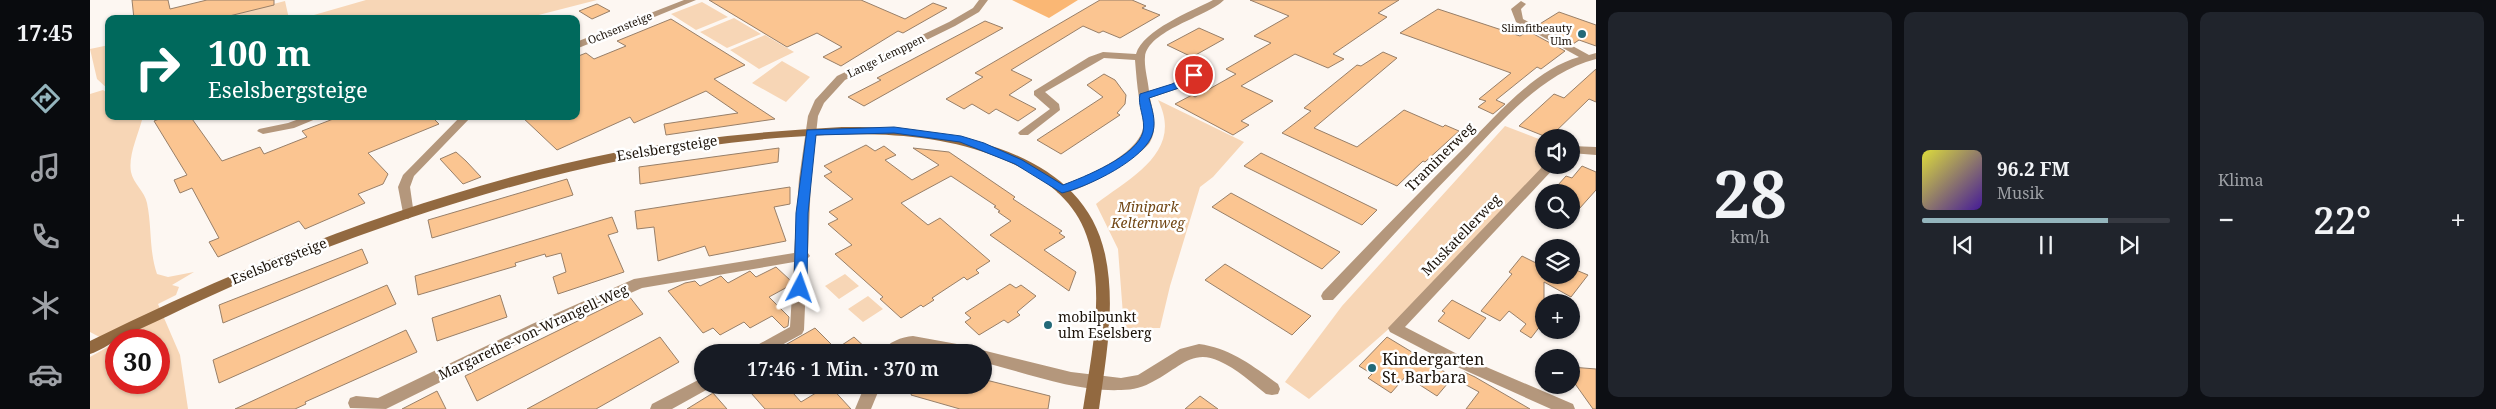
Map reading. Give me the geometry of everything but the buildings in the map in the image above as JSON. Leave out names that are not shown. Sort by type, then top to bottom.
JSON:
[{"type":"street","name":"Ochsensteige","points":[[580,44],[692,0]]},
{"type":"street","name":"Lange Lemppen","points":[[772,344],[797,330],[802,256],[802,213],[811,132],[819,102],[841,78],[952,24],[976,10],[984,0]]},
{"type":"street","points":[[1062,190],[1094,177],[1134,152],[1145,141],[1150,120],[1144,96],[1140,57],[1143,46],[1157,34],[1220,0]]},
{"type":"street","name":"Traminerweg","points":[[1521,4],[1516,8],[1519,20],[1591,57]]},
{"type":"street","points":[[1024,133],[1055,110],[1055,106],[1052,103],[1041,98],[1038,93],[1041,90],[1103,55],[1140,57]]},
{"type":"street","name":"Traminerweg","points":[[1328,296],[1424,194],[1516,102],[1549,76],[1591,57]]},
{"type":"street","points":[[1144,96],[1176,86],[1206,67]]},
{"type":"street","points":[[263,131],[290,126],[307,120]]},
{"type":"street","points":[[408,215],[404,186],[409,175],[463,120]]},
{"type":"street","name":"Eselsbergsteige","points":[[90,348],[219,285],[312,247],[520,179],[616,156],[735,138],[811,132],[894,130],[961,140],[980,145],[1019,162],[1062,190],[1080,210],[1098,248],[1102,320],[1091,409]]},
{"type":"street","points":[[1580,150],[1596,151]]},
{"type":"street","name":"Muskatellerweg","points":[[1542,174],[1394,328],[1458,361],[1568,409]]},
{"type":"street","name":"Margarethe-von-Wrangell-Weg","points":[[356,403],[379,405],[537,328],[640,283],[802,256]]},
{"type":"street","points":[[902,344],[913,342],[924,344]]},
{"type":"street","points":[[992,358],[1095,382],[1135,383],[1149,379],[1186,351],[1203,348],[1220,353],[1272,389]]},
{"type":"street","points":[[658,409],[694,389]]},
{"type":"street","points":[[863,409],[869,394]]},
{"type":"green space","points":[[366,0],[597,0],[539,15],[314,15]]},
{"type":"green space","points":[[285,1],[288,15],[231,15]]},
{"type":"green space","points":[[702,2],[728,17],[696,30],[671,14]]},
{"type":"green space","points":[[734,18],[761,34],[727,48],[700,32]]},
{"type":"green space","points":[[765,35],[794,52],[759,69],[730,50]]},
{"type":"green space","points":[[105,46],[105,86],[97,79],[90,49]]},
{"type":"green space","points":[[782,61],[810,77],[786,102],[752,83]]},
{"type":"green space","points":[[103,90],[105,91],[105,120],[142,120],[130,166],[132,176],[147,203],[154,265],[157,274],[168,277],[194,272],[172,285],[179,287],[176,295],[158,304],[169,329],[105,329],[105,340],[90,332],[90,94]]},
{"type":"green space","name":"Minipark Kelternweg","points":[[1158,100],[1244,142],[1213,177],[1200,187],[1170,286],[1160,328],[1124,328],[1118,249],[1096,204],[1138,173],[1159,149],[1164,134],[1164,118]]},
{"type":"green space","points":[[1505,126],[1535,138],[1535,174],[1538,174],[1391,327],[1309,399],[1285,382],[1342,306]]},
{"type":"green space","points":[[845,274],[859,286],[839,299],[825,286]]},
{"type":"green space","points":[[868,296],[883,309],[863,322],[848,309]]},
{"type":"green space","points":[[170,332],[180,355],[188,409],[90,409],[90,357],[105,349],[105,394],[170,394]]},
{"type":"shaded area","points":[[1012,0],[1078,0],[1049,18]]},
{"type":"place","name":"Slimfitbeauty Ulm","points":[[1582,34]]},
{"type":"place","name":"mobilpunkt ulm Eselsberg","points":[[1048,325]]},
{"type":"place","name":"Kindergarten St. Barbara","points":[[1372,368]]},
{"type":"route","points":[[800,288],[802,213],[811,132],[894,130],[918,132],[961,140],[980,145],[1019,162],[1045,177],[1062,190],[1094,177],[1134,152],[1145,141],[1148,132],[1150,120],[1144,96],[1176,86],[1194,75]]}]
